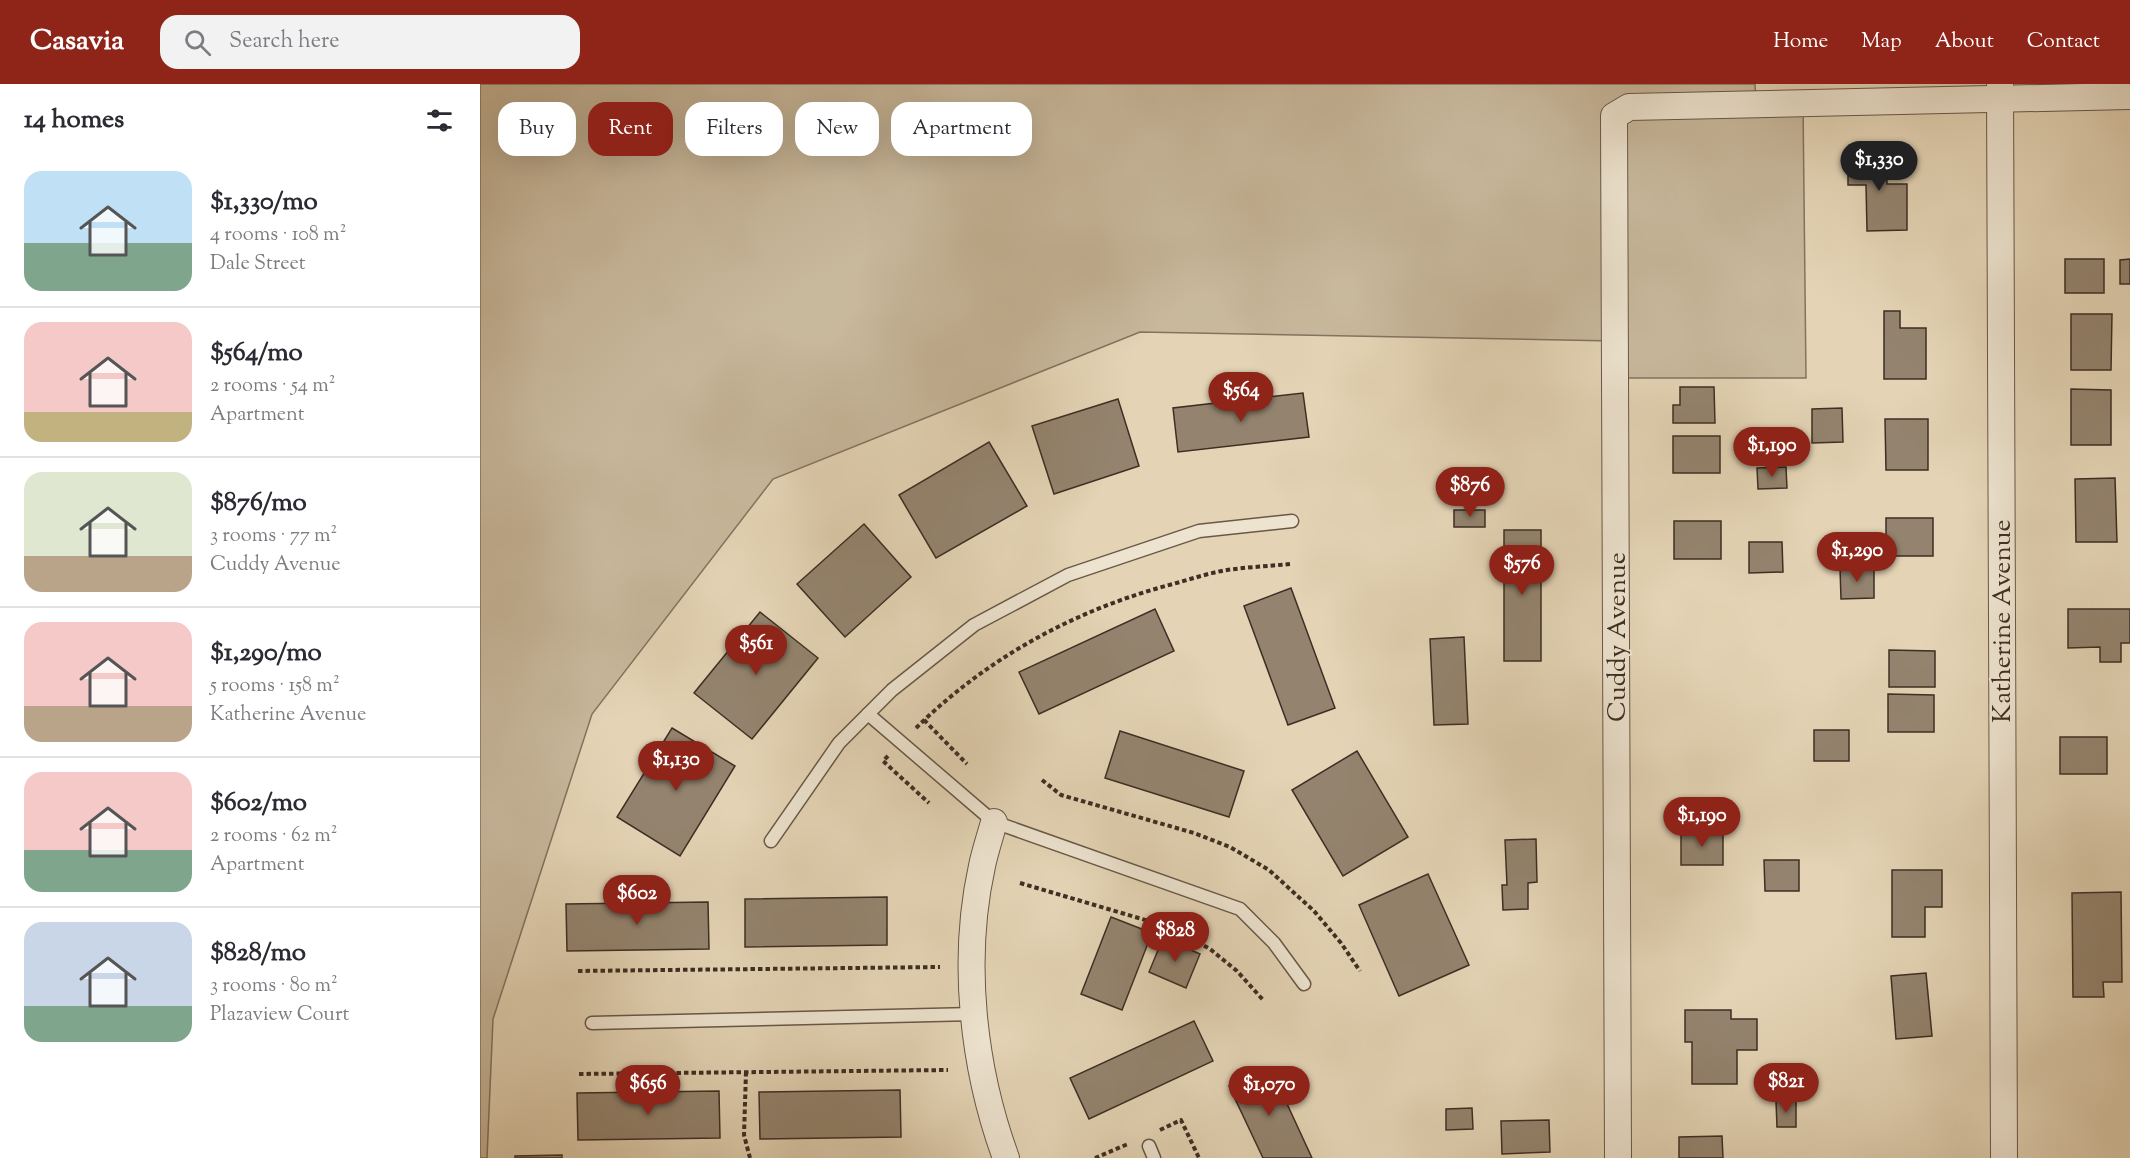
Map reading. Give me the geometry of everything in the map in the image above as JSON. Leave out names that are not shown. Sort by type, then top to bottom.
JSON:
[{"type":"street","points":[[2000,91],[2130,96]]},
{"type":"street","name":"Cuddy Avenue","points":[[1618,1158],[1614,116],[1629,107],[2000,91]]},
{"type":"street","name":"Katherine Avenue","points":[[2000,91],[2004,1158]]},
{"type":"street","points":[[994,822],[982,867],[974,918],[972,985],[977,1052],[994,1127],[1006,1158]]},
{"type":"lane","points":[[771,841],[838,743],[892,690],[974,625],[1068,575],[1199,531],[1292,521]]},
{"type":"lane","points":[[868,714],[994,822],[1240,909],[1274,943],[1304,984]]},
{"type":"lane","points":[[592,1023],[974,1014]]},
{"type":"lane","points":[[1149,1146],[1154,1158]]},
{"type":"path","points":[[929,803],[884,761],[924,720],[968,682],[1007,656],[1044,633],[1132,595],[1225,571],[1291,564]]},
{"type":"path","points":[[924,720],[967,764]]},
{"type":"path","points":[[1042,780],[1060,795],[1185,830],[1230,847],[1269,870],[1314,911],[1360,970]]},
{"type":"path","points":[[1020,883],[1178,931],[1210,949],[1237,971],[1264,1000]]},
{"type":"path","points":[[578,971],[940,967]]},
{"type":"path","points":[[579,1074],[948,1070]]},
{"type":"path","points":[[746,1072],[744,1135],[750,1158]]},
{"type":"shaded area","points":[[480,84],[1755,84],[1756,104],[1803,103],[1806,378],[1615,378],[1614,341],[1140,332],[773,479],[592,714],[493,1019],[487,1158],[480,1158]]},
{"type":"building","points":[[1887,153],[1887,184],[1907,184],[1907,230],[1867,231],[1866,185],[1848,185],[1848,154]]},
{"type":"building","points":[[2065,259],[2104,259],[2104,293],[2065,293]]},
{"type":"building","points":[[2130,259],[2130,284],[2120,284],[2120,260]]},
{"type":"building","points":[[1884,311],[1900,311],[1900,328],[1926,328],[1926,379],[1884,379]]},
{"type":"building","points":[[2071,314],[2112,314],[2111,370],[2071,370]]},
{"type":"building","points":[[1680,387],[1714,387],[1715,423],[1673,423],[1673,405],[1680,405]]},
{"type":"building","points":[[2071,389],[2111,390],[2111,445],[2071,445]]},
{"type":"building","points":[[1303,393],[1309,437],[1178,452],[1173,408]]},
{"type":"building","points":[[1118,399],[1139,466],[1054,494],[1032,426]]},
{"type":"building","points":[[1842,408],[1843,442],[1812,443],[1812,409]]},
{"type":"building","points":[[1885,419],[1928,419],[1928,470],[1886,470]]},
{"type":"building","points":[[1673,436],[1720,436],[1720,473],[1673,473]]},
{"type":"building","points":[[989,442],[1027,506],[936,558],[899,495]]},
{"type":"building","points":[[1786,467],[1787,488],[1758,489],[1757,468]]},
{"type":"building","points":[[2115,478],[2117,542],[2076,542],[2075,479]]},
{"type":"building","points":[[1454,510],[1485,510],[1485,527],[1454,527]]},
{"type":"building","points":[[1886,518],[1933,518],[1933,556],[1886,556]]},
{"type":"building","points":[[1674,521],[1721,521],[1721,559],[1674,559]]},
{"type":"building","points":[[864,524],[911,577],[845,637],[797,584]]},
{"type":"building","points":[[1504,530],[1541,530],[1541,661],[1504,661]]},
{"type":"building","points":[[1749,542],[1782,542],[1783,572],[1749,573]]},
{"type":"building","points":[[1840,568],[1874,568],[1874,598],[1841,599]]},
{"type":"building","points":[[1291,588],[1335,708],[1288,725],[1244,606]]},
{"type":"building","points":[[1155,609],[1174,651],[1039,714],[1019,672]]},
{"type":"building","points":[[2068,609],[2130,609],[2130,643],[2121,643],[2121,662],[2100,662],[2100,647],[2068,648]]},
{"type":"building","points":[[760,612],[818,658],[752,739],[694,693]]},
{"type":"building","points":[[1464,637],[1468,724],[1434,725],[1430,639]]},
{"type":"building","points":[[1889,650],[1935,651],[1935,687],[1889,687]]},
{"type":"building","points":[[1888,694],[1934,695],[1934,732],[1888,732]]},
{"type":"building","points":[[672,728],[735,766],[680,856],[617,817]]},
{"type":"building","points":[[1814,730],[1849,730],[1849,761],[1814,761]]},
{"type":"building","points":[[1120,731],[1244,771],[1229,817],[1105,778]]},
{"type":"building","points":[[2060,737],[2107,737],[2107,774],[2060,774]]},
{"type":"building","points":[[1357,751],[1408,837],[1343,876],[1292,790]]},
{"type":"building","points":[[1681,831],[1723,831],[1723,865],[1681,865]]},
{"type":"building","points":[[1536,839],[1537,882],[1528,883],[1528,909],[1503,910],[1502,885],[1507,885],[1505,840]]},
{"type":"building","points":[[1764,860],[1799,860],[1799,891],[1765,891]]},
{"type":"building","points":[[1892,870],[1942,870],[1942,907],[1925,907],[1925,937],[1892,937]]},
{"type":"building","points":[[1428,874],[1469,965],[1399,996],[1359,905]]},
{"type":"building","points":[[2121,892],[2122,982],[2103,982],[2104,997],[2073,997],[2072,893]]},
{"type":"building","points":[[887,897],[887,945],[745,947],[745,899]]},
{"type":"building","points":[[708,902],[709,949],[567,951],[566,904]]},
{"type":"building","points":[[1111,917],[1152,933],[1122,1010],[1081,994]]},
{"type":"building","points":[[1163,938],[1200,954],[1186,988],[1149,972]]},
{"type":"building","points":[[1926,973],[1932,1036],[1896,1039],[1891,976]]},
{"type":"building","points":[[1685,1010],[1731,1010],[1731,1019],[1757,1019],[1757,1050],[1737,1050],[1737,1084],[1692,1084],[1692,1042],[1685,1042]]},
{"type":"building","points":[[1194,1021],[1213,1061],[1089,1119],[1070,1078]]},
{"type":"building","points":[[1270,1067],[1312,1158],[1263,1158],[1229,1086]]},
{"type":"building","points":[[900,1090],[901,1137],[760,1139],[759,1092]]},
{"type":"building","points":[[719,1091],[720,1138],[578,1140],[577,1093]]},
{"type":"building","points":[[1776,1101],[1796,1101],[1796,1127],[1777,1127]]},
{"type":"building","points":[[1472,1108],[1473,1129],[1446,1130],[1446,1109]]},
{"type":"building","points":[[1549,1120],[1550,1152],[1502,1154],[1501,1121]]},
{"type":"building","points":[[1722,1136],[1723,1158],[1679,1158],[1679,1137]]},
{"type":"building","points":[[562,1155],[562,1158],[515,1158],[515,1156]]}]
